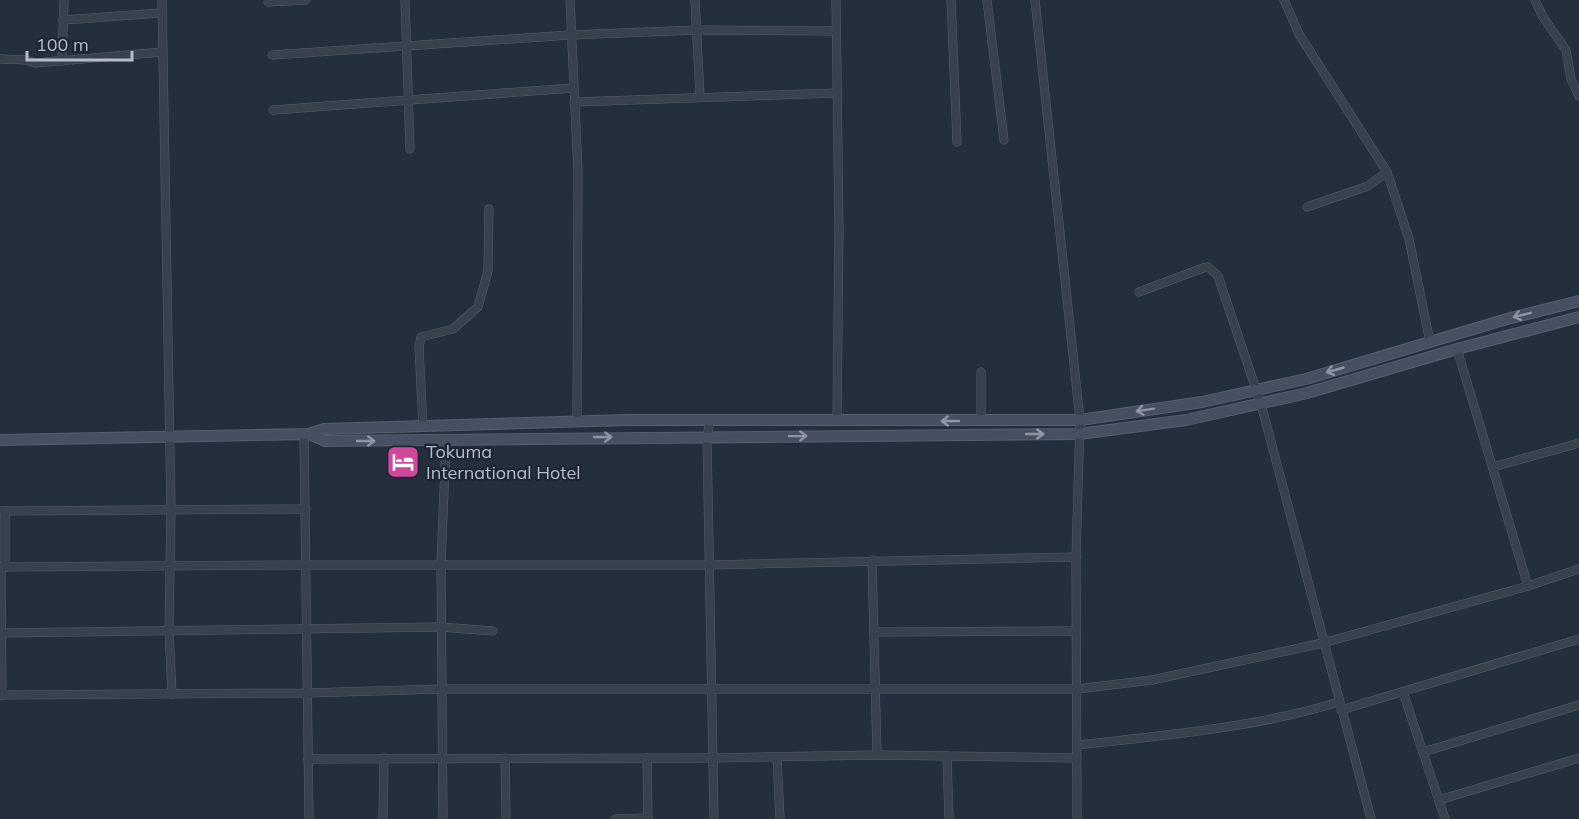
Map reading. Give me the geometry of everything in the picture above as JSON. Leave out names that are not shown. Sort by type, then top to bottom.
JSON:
[{"type":"main road","points":[[0,440],[306,434],[324,429],[577,421],[1080,420],[1202,402],[1306,379],[1506,319],[1579,301]]},
{"type":"main road","points":[[306,434],[325,441],[1079,434],[1186,420],[1261,404],[1579,317]]},
{"type":"street","points":[[62,60],[64,0]]},
{"type":"street","points":[[162,0],[171,509],[169,630],[172,694]]},
{"type":"street","points":[[268,3],[306,0]]},
{"type":"street","points":[[405,0],[410,149]]},
{"type":"street","points":[[570,0],[578,172],[577,421]]},
{"type":"street","points":[[695,0],[700,97]]},
{"type":"street","points":[[836,0],[837,422]]},
{"type":"street","points":[[951,0],[957,142]]},
{"type":"street","points":[[987,0],[1004,140]]},
{"type":"street","points":[[1035,0],[1080,420],[1075,631],[1077,819]]},
{"type":"street","points":[[1284,0],[1299,34],[1387,172],[1408,239],[1430,342]]},
{"type":"street","points":[[1535,0],[1566,50],[1571,80],[1579,96]]},
{"type":"street","points":[[63,20],[161,13]]},
{"type":"street","points":[[272,55],[570,35],[698,30],[836,31]]},
{"type":"street","points":[[0,59],[26,60],[35,63],[162,52]]},
{"type":"street","points":[[273,110],[573,88]]},
{"type":"street","points":[[574,102],[837,93]]},
{"type":"street","points":[[1307,207],[1368,186],[1387,172]]},
{"type":"street","points":[[423,427],[419,347],[421,337],[453,329],[478,307],[488,271],[489,209]]},
{"type":"street","points":[[1139,292],[1203,268],[1208,267],[1214,271],[1261,404],[1370,819],[1364,819]]},
{"type":"street","points":[[1457,349],[1528,586]]},
{"type":"street","points":[[981,372],[981,421]]},
{"type":"street","points":[[710,420],[707,437],[708,565],[714,819]]},
{"type":"street","points":[[306,434],[305,565],[309,819]]},
{"type":"street","points":[[443,819],[441,564],[446,441]]},
{"type":"street","points":[[1493,467],[1579,443]]},
{"type":"street","points":[[306,508],[2,511],[1,695],[307,693],[441,689],[1077,689],[1152,680],[1323,644],[1528,586],[1579,569]]},
{"type":"street","points":[[2,567],[708,565],[1076,557]]},
{"type":"street","points":[[872,560],[877,755]]},
{"type":"street","points":[[1,633],[441,627],[494,631]]},
{"type":"street","points":[[874,632],[1075,631]]},
{"type":"street","points":[[1078,745],[1241,725],[1340,706],[1403,692],[1579,639]]},
{"type":"street","points":[[1403,692],[1445,819]]},
{"type":"street","points":[[1424,752],[1579,705]]},
{"type":"street","points":[[308,759],[713,758],[877,755],[1077,758]]},
{"type":"street","points":[[947,756],[949,819]]},
{"type":"street","points":[[777,757],[780,819]]},
{"type":"street","points":[[383,819],[384,758]]},
{"type":"street","points":[[505,758],[506,819]]},
{"type":"street","points":[[615,819],[648,818],[647,758]]},
{"type":"street","points":[[1439,800],[1579,758]]},
{"type":"place","name":"Tokuma International Hotel","points":[[403,462]]}]
